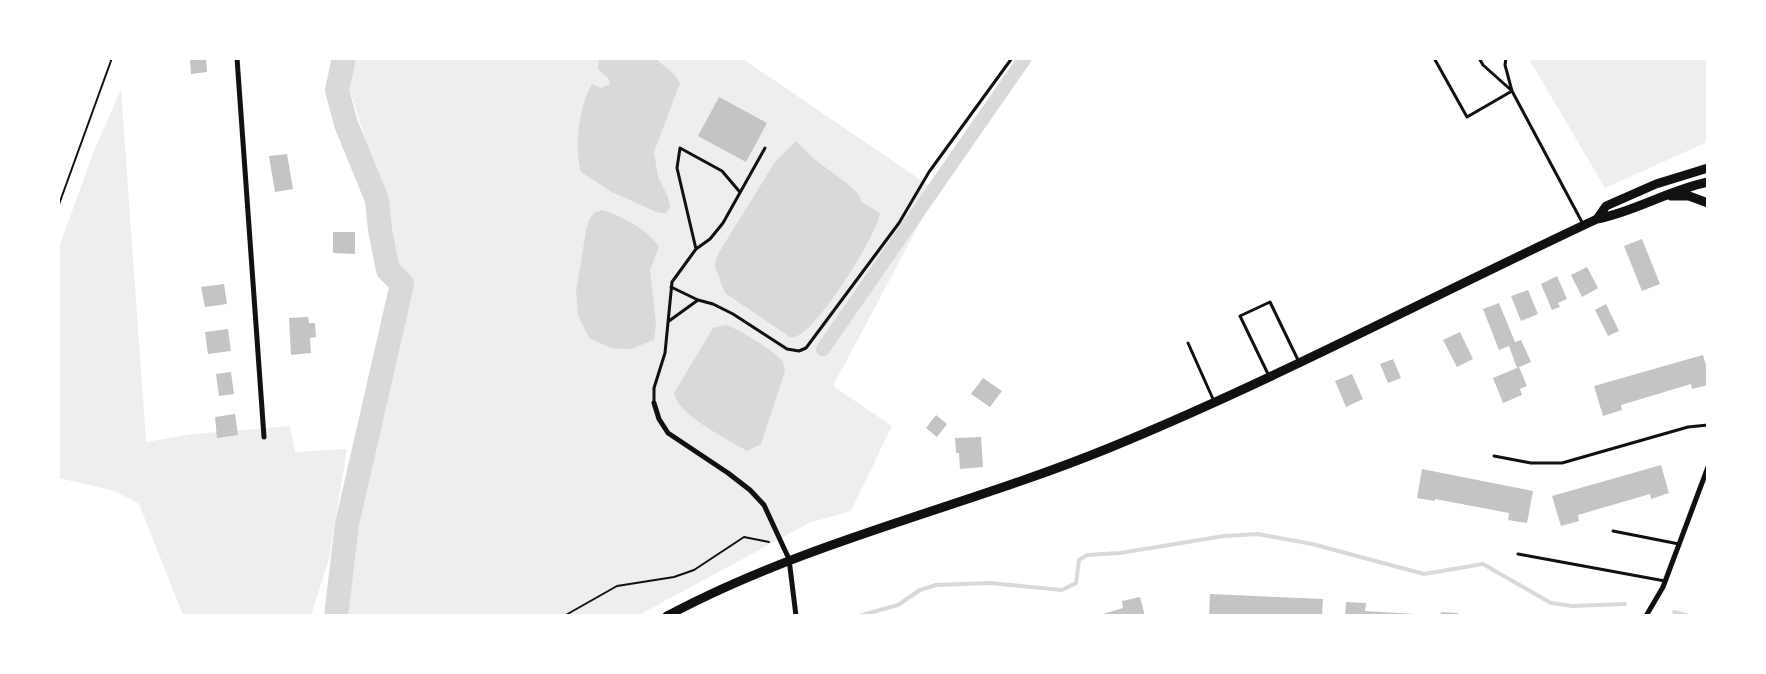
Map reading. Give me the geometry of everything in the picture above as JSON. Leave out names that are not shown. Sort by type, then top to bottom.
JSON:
[{"type":"main road","points":[[1597,219],[1606,206],[1656,184],[1707,168]]},
{"type":"main road","points":[[667,615],[723,587],[789,559],[1085,457],[1269,376],[1597,219],[1609,217],[1660,196],[1707,182]]},
{"type":"main road","points":[[1660,196],[1689,196],[1707,203]]},
{"type":"street","points":[[237,58],[264,437]]},
{"type":"street","points":[[654,403],[659,419],[668,433],[728,473],[757,496],[771,516],[789,559],[796,615]]},
{"type":"street","points":[[1646,615],[1665,581],[1705,483],[1707,467]]},
{"type":"lane","points":[[671,287],[733,314],[787,349],[799,351],[806,348],[899,223],[929,172],[1012,58]]},
{"type":"lane","points":[[1434,58],[1467,117],[1512,91]]},
{"type":"lane","points":[[1479,58],[1483,65],[1512,91]]},
{"type":"lane","points":[[1506,58],[1505,65],[1512,91],[1584,225]]},
{"type":"lane","points":[[696,249],[677,168],[680,148],[722,171],[740,192]]},
{"type":"lane","points":[[654,403],[654,388],[665,353],[672,282],[696,249],[710,239],[723,223],[765,148]]},
{"type":"lane","points":[[669,321],[698,300]]},
{"type":"lane","points":[[1269,376],[1240,316],[1270,302],[1298,362]]},
{"type":"lane","points":[[1188,343],[1214,401]]},
{"type":"lane","points":[[1494,456],[1532,463],[1562,463],[1688,427],[1707,425]]},
{"type":"lane","points":[[1613,531],[1679,544]]},
{"type":"lane","points":[[1518,554],[1665,581]]},
{"type":"path","points":[[58,207],[112,58]]},
{"type":"path","points":[[564,615],[617,586],[674,577],[694,570],[744,537],[769,542]]},
{"type":"shaded area","points":[[353,59],[743,59],[937,191],[833,386],[892,426],[851,511],[809,523],[639,615],[345,615],[337,584],[381,395],[389,349],[396,249],[385,202],[348,84]]},
{"type":"shaded area","points":[[599,59],[656,59],[675,75],[680,83],[654,152],[658,177],[668,197],[670,207],[666,213],[659,213],[612,192],[581,172],[578,139],[584,103],[592,84],[601,88],[610,84],[608,78],[598,69]]},
{"type":"shaded area","points":[[1529,59],[1707,59],[1708,133],[1705,143],[1605,188]]},
{"type":"shaded area","points":[[121,89],[146,442],[193,434],[290,426],[295,452],[347,449],[329,559],[311,615],[183,615],[139,504],[115,491],[59,478],[59,247],[94,151]]},
{"type":"shaded area","points":[[796,141],[814,159],[848,184],[859,195],[861,202],[880,213],[869,241],[833,298],[808,328],[799,335],[790,337],[725,293],[715,267],[716,258],[721,249],[775,162]]},
{"type":"shaded area","points":[[602,210],[634,224],[648,234],[659,247],[650,270],[656,323],[654,340],[631,349],[611,348],[589,338],[578,315],[576,292],[586,231],[594,213]]},
{"type":"shaded area","points":[[726,325],[774,353],[783,362],[785,371],[761,444],[747,451],[694,418],[684,410],[674,393],[713,328]]},
{"type":"building","points":[[190,58],[206,58],[207,72],[191,74]]},
{"type":"building","points":[[719,97],[767,123],[746,162],[698,136]]},
{"type":"building","points":[[287,154],[293,189],[275,192],[269,156]]},
{"type":"building","points":[[333,232],[355,232],[355,254],[333,253]]},
{"type":"building","points":[[1642,239],[1660,284],[1642,291],[1624,246]]},
{"type":"building","points":[[1587,267],[1598,288],[1582,297],[1571,275]]},
{"type":"building","points":[[1557,276],[1567,299],[1558,303],[1560,307],[1552,310],[1541,284]]},
{"type":"building","points":[[224,284],[227,304],[205,307],[201,287]]},
{"type":"building","points":[[1528,290],[1538,314],[1521,321],[1511,296]]},
{"type":"building","points":[[1499,303],[1515,342],[1521,340],[1531,362],[1517,368],[1509,346],[1499,350],[1483,309]]},
{"type":"building","points":[[1606,304],[1619,331],[1608,336],[1595,310]]},
{"type":"building","points":[[308,317],[309,323],[315,323],[316,337],[310,338],[311,353],[291,355],[289,318]]},
{"type":"building","points":[[228,329],[231,351],[208,354],[205,332]]},
{"type":"building","points":[[1460,332],[1473,359],[1457,367],[1443,340]]},
{"type":"building","points":[[1703,355],[1708,372],[1708,385],[1692,389],[1691,384],[1621,405],[1622,410],[1603,416],[1594,386]]},
{"type":"building","points":[[1393,359],[1401,378],[1388,383],[1380,364]]},
{"type":"building","points":[[1519,367],[1527,386],[1520,389],[1522,395],[1503,403],[1493,378]]},
{"type":"building","points":[[231,372],[234,394],[219,396],[216,374]]},
{"type":"building","points":[[1352,374],[1363,399],[1346,407],[1335,381]]},
{"type":"building","points":[[983,378],[1002,391],[990,407],[971,394]]},
{"type":"building","points":[[235,414],[238,435],[217,438],[215,417]]},
{"type":"building","points":[[936,415],[947,424],[937,437],[926,428]]},
{"type":"building","points":[[981,437],[983,467],[960,469],[955,438]]},
{"type":"building","points":[[1661,465],[1669,493],[1651,499],[1650,494],[1578,515],[1579,521],[1561,526],[1552,496]]},
{"type":"building","points":[[1422,469],[1533,491],[1527,523],[1508,520],[1509,513],[1435,499],[1435,501],[1417,498]]},
{"type":"building","points":[[1210,594],[1323,599],[1322,616],[1209,616]]},
{"type":"building","points":[[1140,597],[1145,616],[1096,616],[1123,608],[1122,601]]},
{"type":"building","points":[[1346,602],[1366,603],[1365,611],[1416,614],[1416,616],[1345,616]]},
{"type":"building","points":[[1441,612],[1458,613],[1458,616],[1440,616]]},
{"type":"waterway","points":[[336,616],[347,524],[402,284],[388,270],[377,200],[346,124],[337,90],[344,58]]},
{"type":"waterway","points":[[823,349],[1025,58]]},
{"type":"waterway","points":[[859,616],[898,605],[920,590],[936,585],[990,583],[1062,590],[1076,583],[1079,560],[1087,555],[1120,553],[1224,536],[1258,534],[1312,544],[1424,574],[1483,564],[1551,603],[1572,606],[1625,604]]},
{"type":"waterway","points":[[1674,612],[1690,616]]}]
